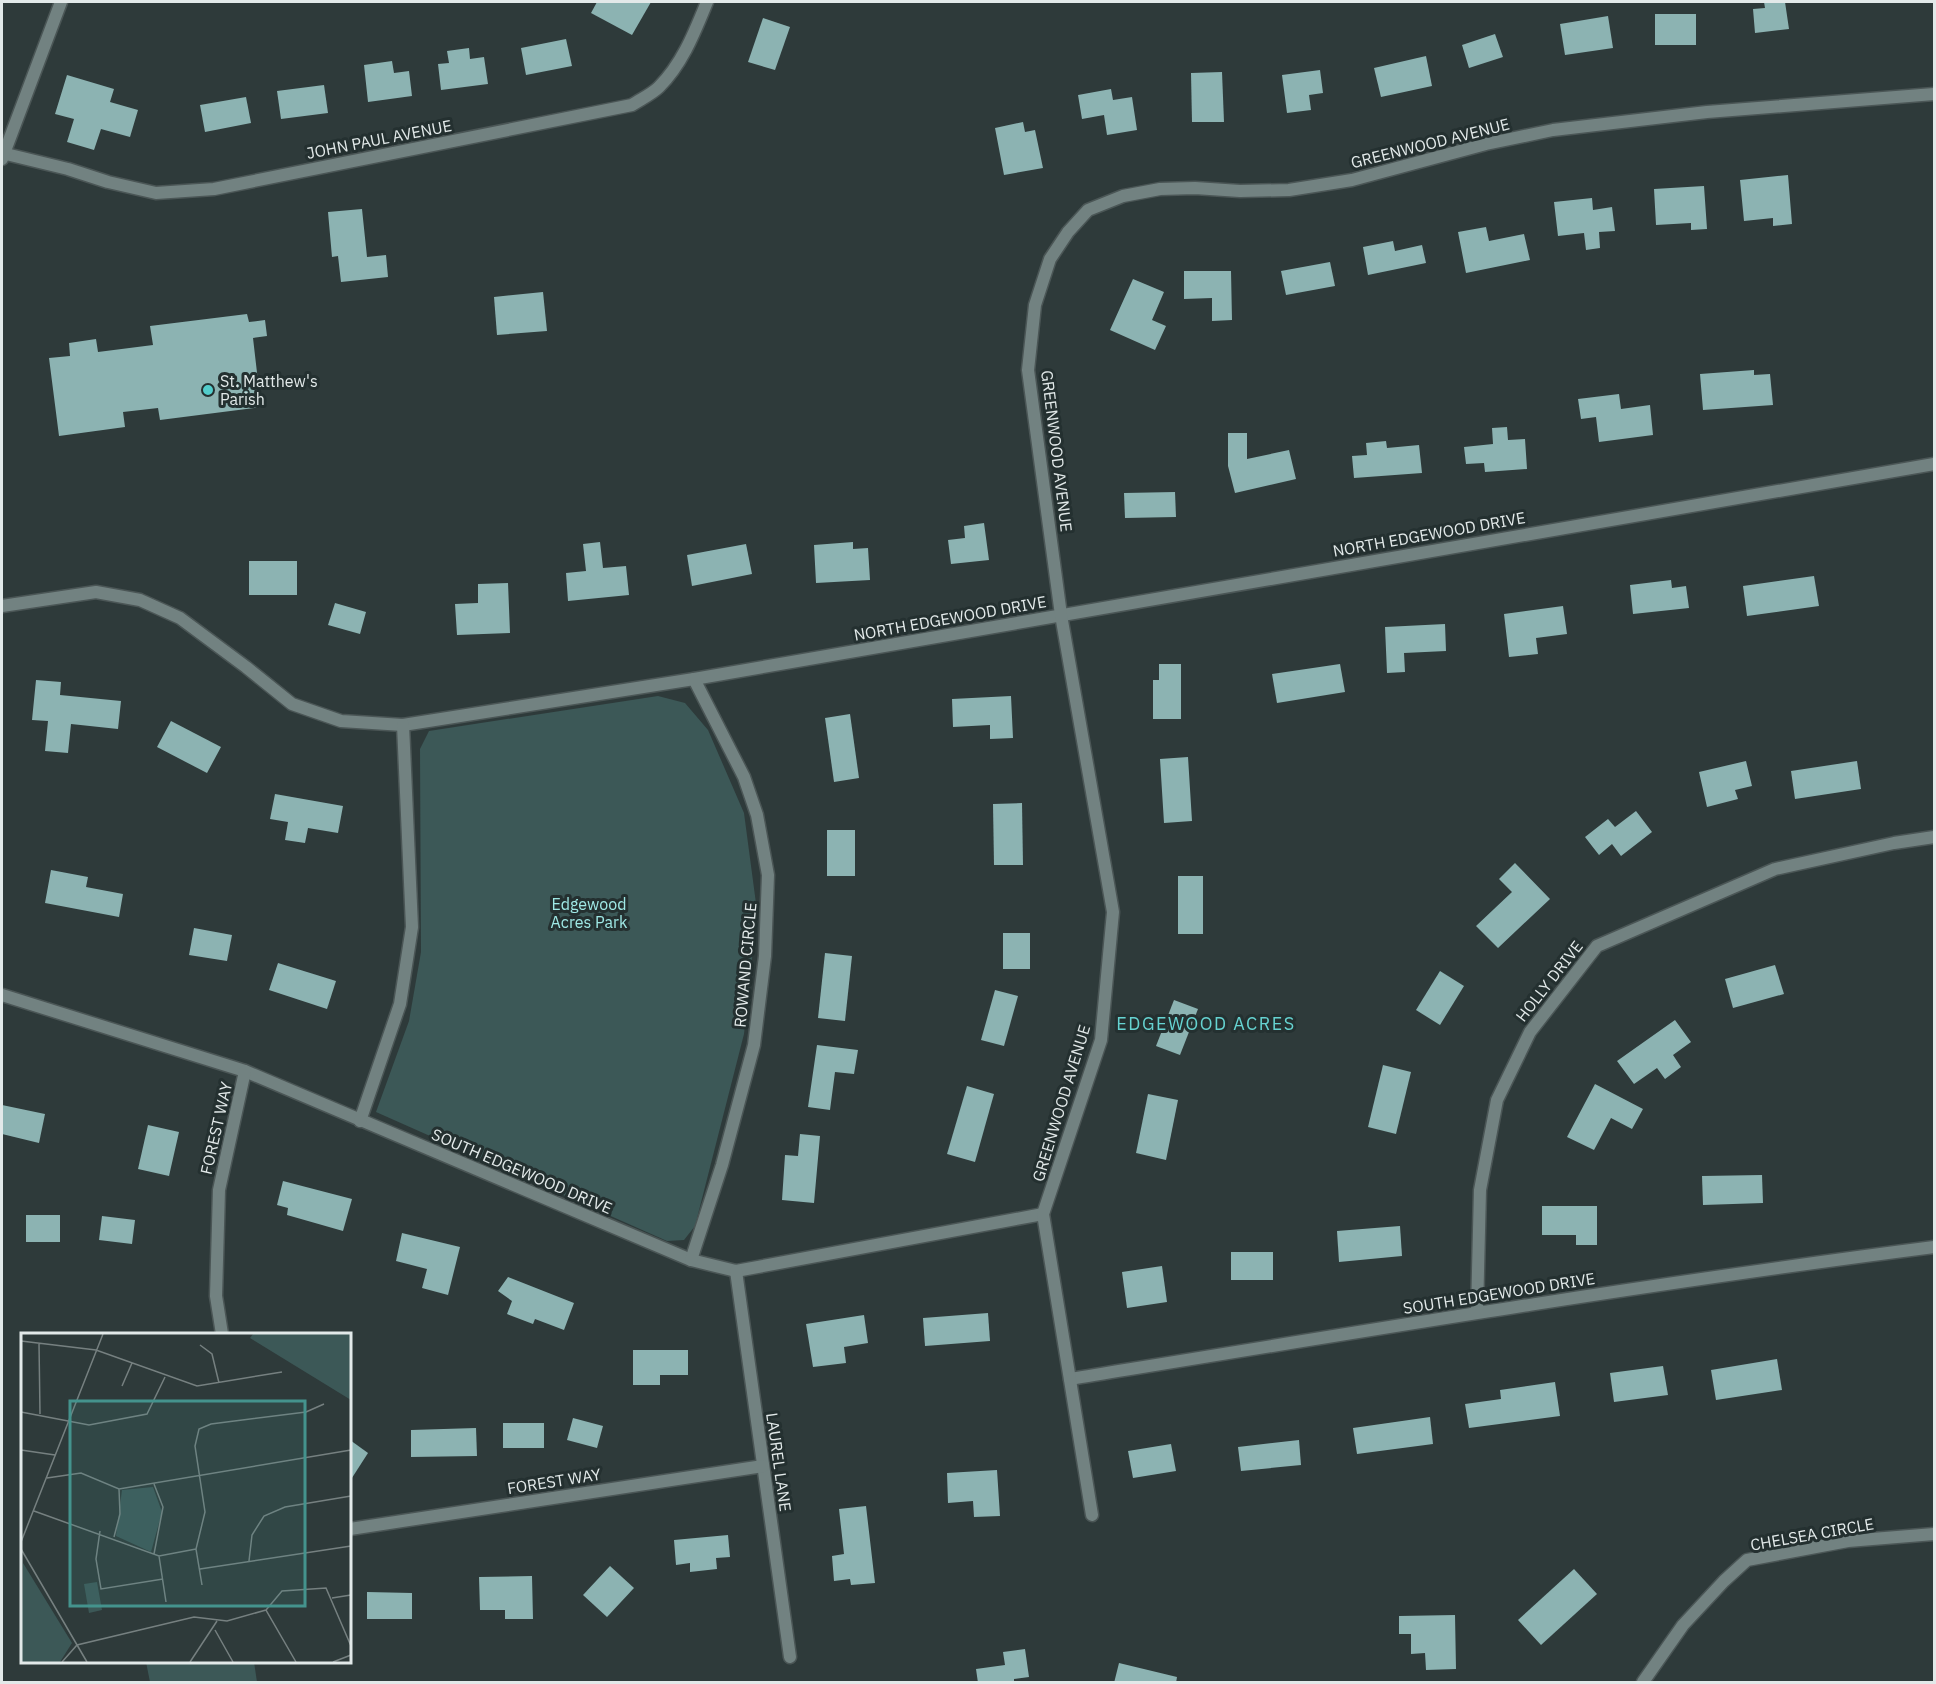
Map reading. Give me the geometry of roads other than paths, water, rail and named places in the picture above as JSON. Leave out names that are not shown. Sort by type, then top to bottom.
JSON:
[{"type":"street","points":[[2,155],[61,2]]},
{"type":"street","name":"JOHN PAUL AVENUE","points":[[2,155],[68,169],[108,182],[156,193],[214,189],[632,105],[659,87],[678,61],[691,42],[707,2]]},
{"type":"street","name":"GREENWOOD AVENUE","points":[[1092,1515],[1043,1214],[1101,1040],[1113,912],[1061,615],[1028,370],[1035,305],[1050,259],[1068,232],[1088,210],[1123,196],[1160,189],[1289,190],[1352,180],[1486,144],[1552,130],[1707,112],[1935,94]]},
{"type":"street","name":"NORTH EDGEWOOD DRIVE","points":[[2,606],[96,592],[140,600],[180,618],[292,704],[341,721],[403,725],[694,679],[1935,464]]},
{"type":"street","name":"ROWAND CIRCLE","points":[[691,1260],[722,1166],[754,1045],[765,956],[768,875],[757,814],[744,777],[694,679]]},
{"type":"street","points":[[360,1121],[400,1004],[412,927],[403,725]]},
{"type":"street","name":"HOLLY DRIVE","points":[[1477,1312],[1480,1190],[1497,1100],[1530,1032],[1597,946],[1775,869],[1894,843],[1935,837]]},
{"type":"street","name":"SOUTH EDGEWOOD DRIVE","points":[[2,995],[245,1071],[691,1260],[736,1271],[1043,1214]]},
{"type":"street","name":"FOREST WAY","points":[[222,1333],[216,1296],[219,1190],[245,1071]]},
{"type":"street","name":"SOUTH EDGEWOOD DRIVE","points":[[1070,1379],[1477,1312],[1769,1268],[1935,1247]]},
{"type":"street","name":"LAUREL LANE","points":[[736,1271],[790,1657]]},
{"type":"street","name":"FOREST WAY","points":[[351,1529],[764,1466]]},
{"type":"street","name":"CHELSEA CIRCLE","points":[[1643,1683],[1683,1625],[1747,1560],[1848,1541],[1935,1534]]},
{"type":"place","name":"St. Matthew's Parish","points":[[208,390]]},
{"type":"district","name":"EDGEWOOD ACRES","points":[[1206,1024]]},
{"type":"park label","name":"Edgewood Acres Park","points":[[589,913]]}]
